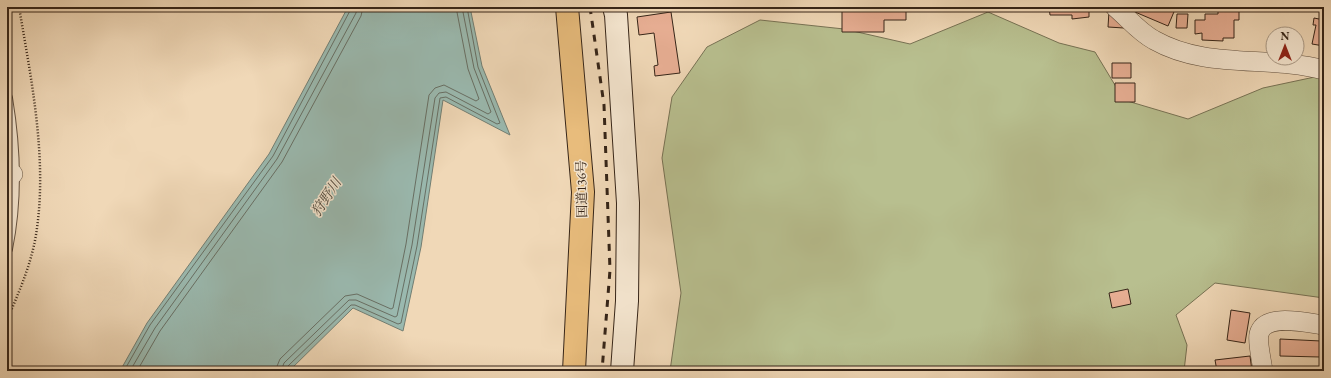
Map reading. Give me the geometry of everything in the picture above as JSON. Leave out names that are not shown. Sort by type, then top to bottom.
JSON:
[{"type":"highway","name":"国道136号","points":[[567,7],[583,192],[574,371]]},
{"type":"street","points":[[614,7],[617,23],[628,203],[627,301],[622,371]]},
{"type":"street","points":[[1115,7],[1155,41],[1180,51],[1223,60],[1291,64],[1324,70]]},
{"type":"street","points":[[1263,371],[1259,335],[1263,326],[1276,320],[1324,325]]},
{"type":"lane","points":[[7,98],[12,124],[10,174],[12,227],[7,249]]},
{"type":"green space","points":[[988,12],[1059,43],[1095,52],[1124,100],[1188,119],[1263,88],[1324,75],[1324,298],[1215,283],[1176,315],[1187,345],[1184,371],[670,371],[681,293],[662,158],[672,97],[707,47],[760,20],[844,29],[910,44]]},
{"type":"water","name":"狩野川","points":[[348,7],[470,7],[482,66],[510,135],[443,100],[421,247],[403,331],[353,308],[289,371],[120,371],[147,323],[269,154]]},
{"type":"building","points":[[842,7],[906,7],[906,20],[884,20],[884,32],[842,32]]},
{"type":"building","points":[[1049,7],[1089,7],[1089,17],[1072,19],[1072,15],[1050,15]]},
{"type":"building","points":[[1137,7],[1176,7],[1168,26],[1135,12]]},
{"type":"building","points":[[1218,7],[1239,9],[1239,20],[1234,20],[1234,38],[1223,38],[1223,41],[1202,40],[1202,33],[1195,34],[1195,20],[1205,20],[1205,14],[1218,14]]},
{"type":"building","points":[[1109,11],[1124,28],[1108,27]]},
{"type":"building","points":[[671,12],[680,73],[655,76],[654,66],[658,65],[654,33],[639,35],[637,17]]},
{"type":"building","points":[[1177,14],[1188,14],[1187,28],[1176,28]]},
{"type":"building","points":[[1314,18],[1324,20],[1324,46],[1312,44],[1316,25],[1313,25]]},
{"type":"building","points":[[1112,63],[1131,63],[1131,78],[1112,78]]},
{"type":"building","points":[[1115,83],[1135,83],[1135,102],[1115,102]]},
{"type":"building","points":[[1128,289],[1131,304],[1112,308],[1109,293]]},
{"type":"building","points":[[1231,310],[1250,313],[1245,343],[1227,340]]},
{"type":"building","points":[[1280,339],[1321,341],[1320,357],[1280,356]]},
{"type":"building","points":[[1250,356],[1252,371],[1217,371],[1215,360]]},
{"type":"railway","points":[[590,7],[604,105],[610,270],[602,371]]}]
